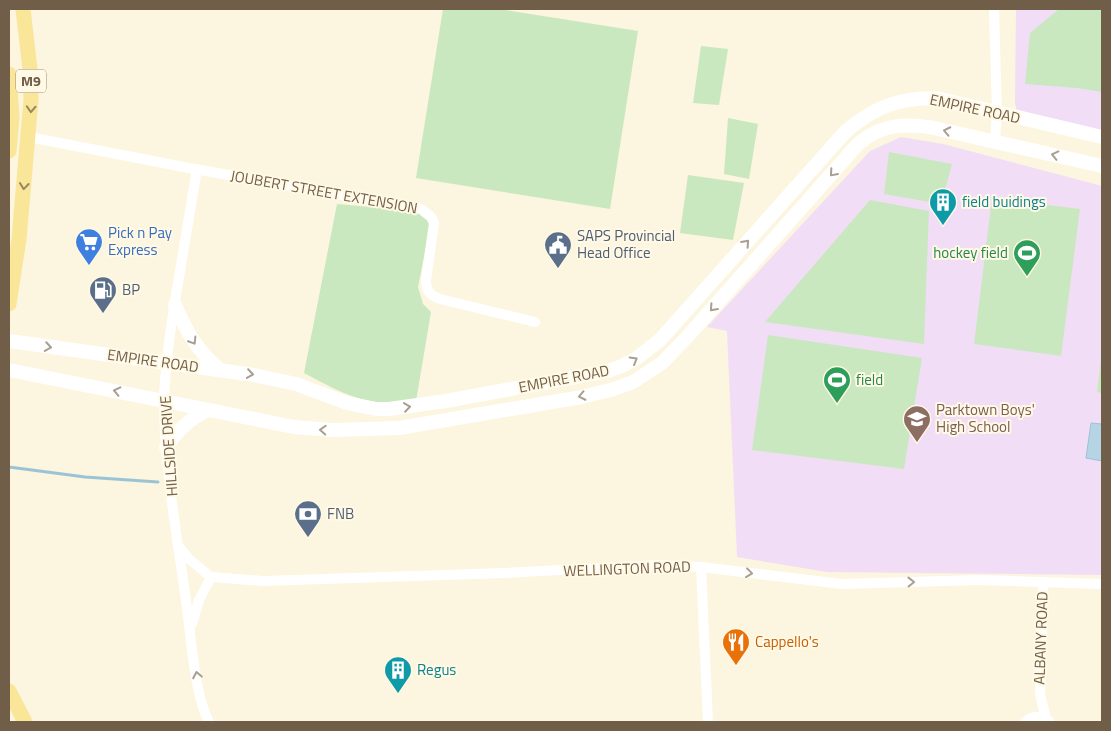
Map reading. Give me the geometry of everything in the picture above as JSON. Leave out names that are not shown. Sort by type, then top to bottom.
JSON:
[{"type":"main road","name":"M9","points":[[9,304],[19,239],[29,137],[31,82],[23,9]]},
{"type":"main road","name":"M9","points":[[9,74],[12,116],[9,151]]},
{"type":"main road","name":"EMPIRE ROAD","points":[[9,341],[254,375],[287,382],[362,407],[390,409],[446,401],[608,371],[637,358],[660,340],[846,131],[862,117],[886,105],[916,98],[936,98],[997,114],[1102,137]]},
{"type":"main road","name":"EMPIRE ROAD","points":[[9,370],[301,428],[332,430],[399,428],[582,396],[624,386],[649,372],[673,353],[866,137],[884,128],[912,124],[1102,166]]},
{"type":"main road","points":[[174,305],[200,352],[220,370]]},
{"type":"main road","points":[[166,447],[188,421],[208,410]]},
{"type":"main road","points":[[9,691],[25,722]]},
{"type":"street","points":[[994,9],[997,114],[995,141]]},
{"type":"street","name":"JOUBERT STREET EXTENSION","points":[[29,137],[421,209],[426,212],[434,223],[426,280],[426,287],[431,295],[444,300],[535,322]]},
{"type":"street","name":"HILLSIDE DRIVE","points":[[197,169],[174,305],[164,402],[166,447],[191,639],[201,698],[209,722]]},
{"type":"street","points":[[179,548],[211,577],[194,612],[191,639]]},
{"type":"street","name":"WELLINGTON ROAD","points":[[211,577],[263,581],[556,571],[657,565],[701,567],[842,584],[980,580],[1102,584]]},
{"type":"street","points":[[701,567],[708,722]]},
{"type":"street","name":"ALBANY ROAD","points":[[1043,582],[1040,694],[1048,720]]},
{"type":"street","name":"ALBANY ROAD","points":[[1028,720],[1040,694]]},
{"type":"street","points":[[1028,720],[1036,716],[1048,720]]},
{"type":"shaded area","points":[[1016,9],[1102,9],[1102,132],[1018,115],[1015,103]]},
{"type":"shaded area","name":"Parktown Boys' High School","points":[[901,137],[943,144],[1102,186],[1102,575],[827,572],[737,557],[727,331],[707,327],[870,151]]},
{"type":"green space","points":[[443,9],[499,9],[638,31],[610,209],[416,178]]},
{"type":"green space","points":[[1059,9],[1102,9],[1102,92],[1025,84],[1030,33]]},
{"type":"green space","points":[[701,46],[728,49],[719,105],[693,103]]},
{"type":"green space","points":[[728,118],[758,124],[749,179],[724,174]]},
{"type":"green space","points":[[889,152],[952,164],[941,204],[884,194]]},
{"type":"green space","points":[[688,175],[744,183],[733,240],[680,233]]},
{"type":"green space","name":"hockey field","points":[[992,198],[1080,209],[1061,356],[974,344]]},
{"type":"green space","name":"field","points":[[870,200],[929,211],[924,344],[765,322]]},
{"type":"green space","points":[[337,204],[415,211],[431,221],[418,287],[423,304],[431,312],[416,401],[390,403],[357,398],[304,373]]},
{"type":"green space","name":"field","points":[[768,335],[922,358],[904,469],[752,450]]},
{"type":"green space","points":[[1102,352],[1102,393],[1097,392]]},
{"type":"water","points":[[1091,423],[1102,424],[1102,461],[1086,458]]},
{"type":"waterway","points":[[9,467],[85,477],[158,482]]},
{"type":"place","name":"field buidings","points":[[943,226]]},
{"type":"place","name":"Pick n Pay Express","points":[[89,266]]},
{"type":"place","name":"SAPS Provincial Head Office","points":[[558,269]]},
{"type":"place","name":"hockey field","points":[[1027,277]]},
{"type":"place","name":"BP","points":[[103,314]]},
{"type":"place","name":"field","points":[[837,404]]},
{"type":"place","name":"Parktown Boys' High School","points":[[917,443]]},
{"type":"place","name":"FNB","points":[[308,538]]},
{"type":"place","name":"Cappello's","points":[[736,666]]},
{"type":"place","name":"Regus","points":[[398,694]]}]
